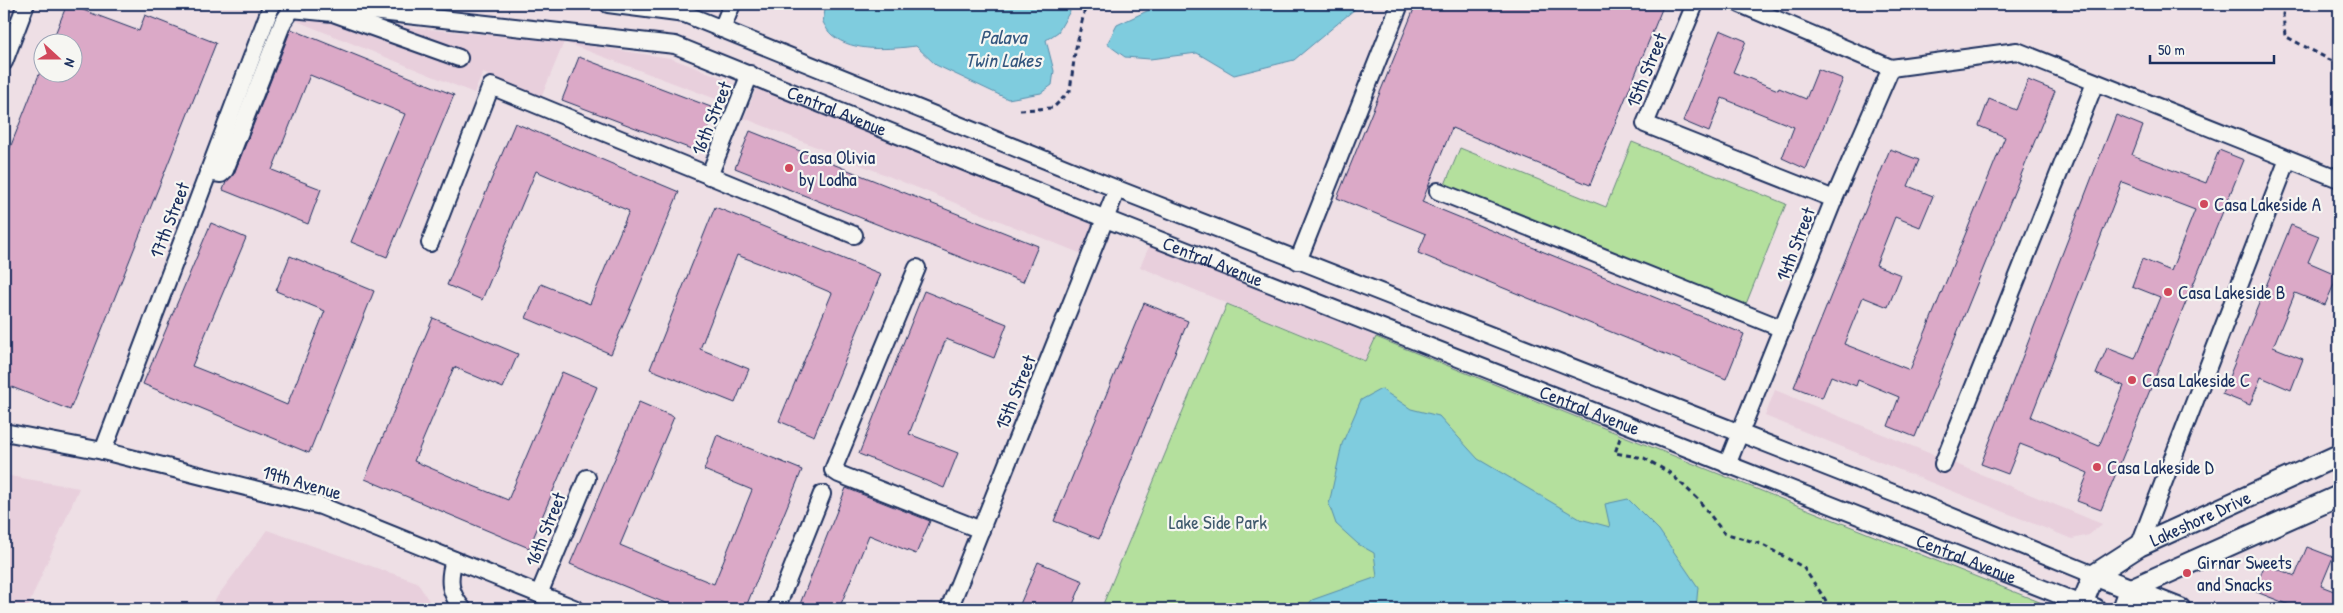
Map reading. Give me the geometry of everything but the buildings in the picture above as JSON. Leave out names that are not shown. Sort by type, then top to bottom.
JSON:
[{"type":"street","points":[[4,62],[26,4]]},
{"type":"street","name":"17th Street","points":[[102,451],[272,4]]},
{"type":"street","name":"Central Avenue","points":[[308,4],[675,45],[1106,219],[2088,607]]},
{"type":"street","name":"Central Avenue","points":[[608,4],[685,14],[1117,189],[1739,435],[1921,504],[2129,590],[2180,609]]},
{"type":"street","points":[[722,30],[732,4]]},
{"type":"street","points":[[1298,261],[1400,4]]},
{"type":"street","name":"15th Street","points":[[1695,4],[1645,124],[1834,199]]},
{"type":"street","points":[[1740,4],[1892,68],[2017,51],[2339,178]]},
{"type":"street","points":[[208,172],[221,174],[225,170],[283,22],[292,9],[333,13],[459,58]]},
{"type":"street","name":"14th Street","points":[[1726,464],[1783,329],[1834,199],[1892,68]]},
{"type":"street","name":"16th Street","points":[[709,176],[750,74]]},
{"type":"street","points":[[1943,464],[2095,83]]},
{"type":"street","points":[[430,244],[491,86],[854,235]]},
{"type":"street","points":[[2139,546],[2288,159]]},
{"type":"street","name":"15th Street","points":[[949,609],[1117,189]]},
{"type":"street","points":[[1438,191],[1783,329]]},
{"type":"street","points":[[917,268],[833,470],[838,474],[981,530]]},
{"type":"street","name":"19th Avenue","points":[[4,432],[102,451],[321,506],[576,609]]},
{"type":"street","name":"Lakeshore Drive","points":[[2094,575],[2139,546],[2339,455]]},
{"type":"street","name":"16th Street","points":[[539,594],[587,478]]},
{"type":"street","points":[[776,609],[822,494]]},
{"type":"street","name":"Lakeshore Drive","points":[[2129,590],[2339,496]]},
{"type":"street","points":[[454,560],[449,576],[456,601],[463,609]]},
{"type":"street","points":[[2088,607],[2094,575]]},
{"type":"street","points":[[2122,609],[2129,590]]},
{"type":"path","points":[[1020,110],[1053,108],[1070,91],[1076,44],[1086,4]]},
{"type":"path","points":[[2286,4],[2283,14],[2285,36],[2330,60],[2339,62]]},
{"type":"path","points":[[1626,424],[1615,453],[1644,458],[1670,473],[1698,498],[1724,533],[1762,544],[1803,567],[1825,599],[1829,609]]},
{"type":"shaded area","points":[[282,15],[564,42],[541,98],[483,73],[474,93]]},
{"type":"shaded area","points":[[564,42],[670,58],[731,81],[724,102]]},
{"type":"shaded area","points":[[758,84],[1096,220],[1082,254],[744,118]]},
{"type":"shaded area","points":[[1151,242],[1376,337],[1366,361],[1140,267]]},
{"type":"shaded area","points":[[1775,390],[2102,524],[2089,535],[2072,539],[1765,416]]},
{"type":"shaded area","points":[[4,475],[79,488],[27,609],[4,609]]},
{"type":"shaded area","points":[[267,530],[417,582],[434,609],[208,609]]},
{"type":"green space","points":[[1632,142],[1786,204],[1744,309],[1444,187],[1460,148],[1606,207]]},
{"type":"green space","name":"Lake Side Park","points":[[1227,304],[1365,361],[1376,337],[2057,609],[1101,609]]},
{"type":"water","name":"Palava Twin Lakes","points":[[826,4],[1074,4],[1058,32],[1046,40],[1054,71],[1052,85],[1041,93],[1008,99],[936,65],[916,46],[872,48],[850,45],[841,41],[831,34],[823,22]]},
{"type":"water","points":[[1162,4],[1361,4],[1294,60],[1234,75],[1197,53],[1150,59],[1125,57],[1107,44],[1117,25]]},
{"type":"water","points":[[1381,389],[1411,409],[1439,416],[1478,459],[1580,519],[1610,527],[1605,504],[1628,499],[1659,530],[1698,587],[1696,609],[1304,609],[1312,600],[1377,577],[1374,553],[1358,544],[1336,524],[1329,504],[1342,444],[1361,400]]},
{"type":"place","name":"Casa Olivia by Lodha","points":[[789,168]]},
{"type":"place","name":"Casa Lakeside A","points":[[2204,204]]},
{"type":"place","name":"Casa Lakeside B","points":[[2168,292]]},
{"type":"place","name":"Casa Lakeside C","points":[[2132,380]]},
{"type":"place","name":"Casa Lakeside D","points":[[2097,467]]},
{"type":"place","name":"Girnar Sweets and Snacks","points":[[2187,573]]}]
